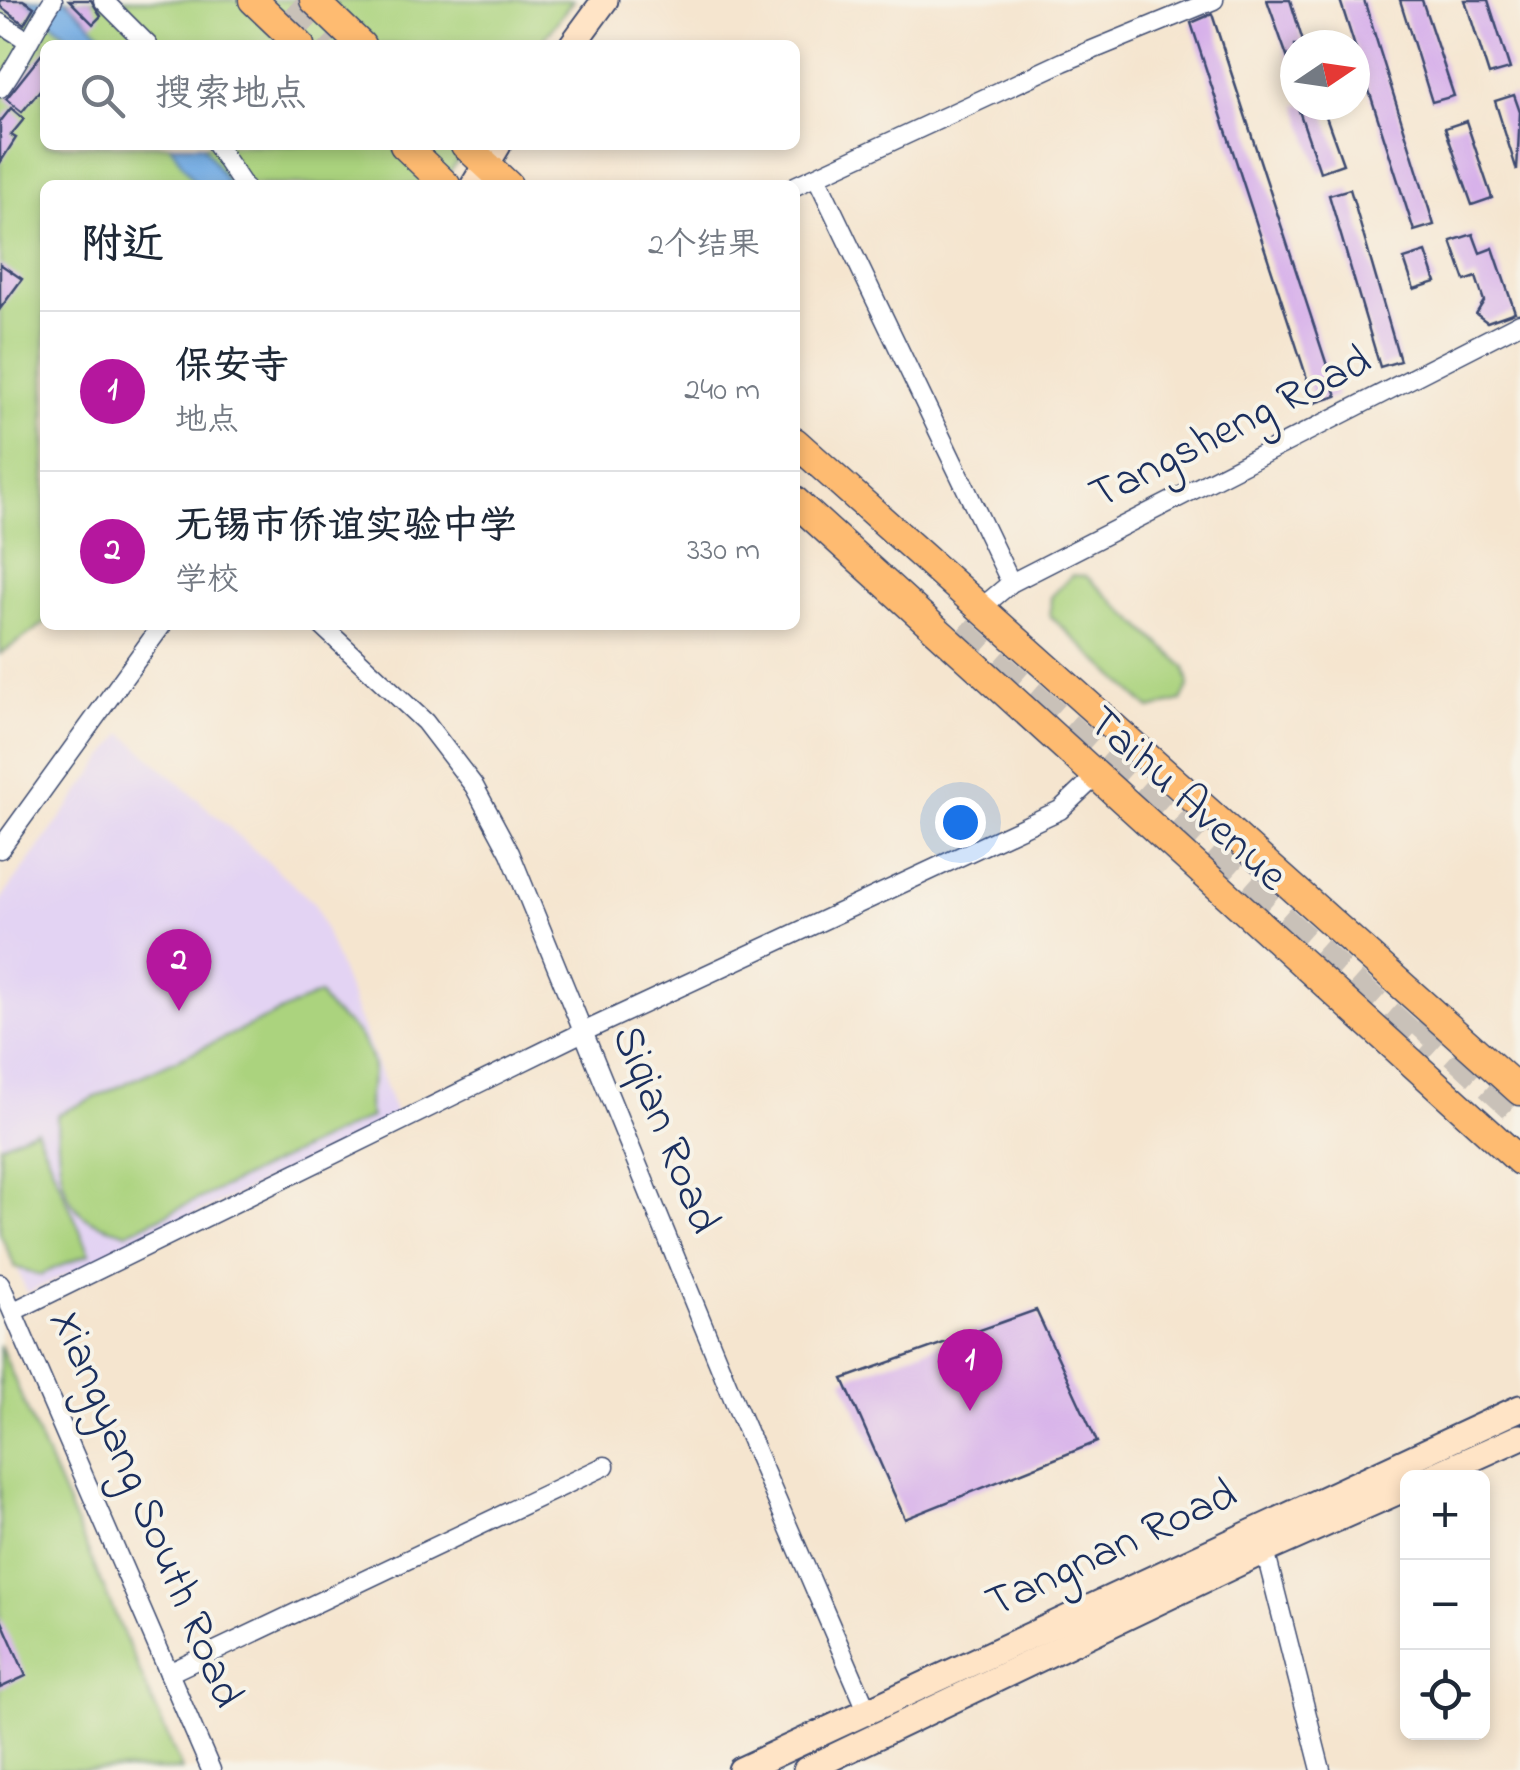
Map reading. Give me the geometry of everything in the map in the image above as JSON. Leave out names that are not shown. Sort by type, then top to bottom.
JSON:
[{"type":"main road","points":[[314,0],[355,40]]},
{"type":"main road","points":[[576,40],[605,0]]},
{"type":"main road","points":[[262,9],[295,40]]},
{"type":"main road","points":[[409,150],[441,180]]},
{"type":"main road","name":"Taihu Avenue","points":[[800,446],[1520,1091]]},
{"type":"main road","name":"Taihu Avenue","points":[[800,506],[1520,1162]]},
{"type":"main road","name":"Tangnan Road","points":[[806,1770],[1520,1408]]},
{"type":"main road","points":[[1447,1470],[1520,1437]]},
{"type":"main road","name":"Tangnan Road","points":[[741,1770],[867,1710],[1262,1540],[1400,1490]]},
{"type":"street","points":[[0,88],[23,58],[26,40],[53,0]]},
{"type":"street","points":[[103,0],[143,40]]},
{"type":"street","points":[[800,184],[1010,86],[1214,0]]},
{"type":"street","points":[[4,26],[26,40]]},
{"type":"street","points":[[219,150],[240,180]]},
{"type":"street","points":[[817,178],[1012,583]]},
{"type":"street","name":"Tangsheng Road","points":[[981,608],[1012,583],[1520,322]]},
{"type":"street","points":[[0,849],[158,630]]},
{"type":"street","name":"Siqian Road","points":[[325,630],[425,722],[474,786],[510,853],[735,1403],[867,1710]]},
{"type":"street","points":[[14,1311],[583,1032],[1060,810],[1096,776]]},
{"type":"street","name":"Xiangyang South Road","points":[[0,1282],[212,1770]]},
{"type":"street","points":[[169,1672],[605,1466]]},
{"type":"street","points":[[1262,1540],[1321,1770]]},
{"type":"shaded area","points":[[123,733],[315,904],[398,1119],[27,1293],[0,1224],[0,901]]},
{"type":"green space","points":[[0,0],[573,0],[544,40],[40,40],[40,150],[465,150],[444,180],[40,180],[40,626],[0,654]]},
{"type":"green space","points":[[1072,575],[1086,576],[1185,667],[1189,685],[1181,701],[1150,709],[1050,616],[1051,597]]},
{"type":"green space","points":[[319,994],[367,1048],[373,1069],[368,1103],[371,1117],[127,1233],[93,1221],[78,1210],[61,1172],[57,1115]]},
{"type":"green space","points":[[36,1129],[90,1253],[40,1275],[15,1267],[0,1233],[0,1145]]},
{"type":"green space","points":[[0,1345],[22,1398],[182,1770],[0,1770]]},
{"type":"water","points":[[26,0],[67,0],[107,40],[73,40]]},
{"type":"water","points":[[173,150],[205,150],[226,180],[193,180]]},
{"type":"building","points":[[0,0],[23,0],[34,7],[24,24],[0,6]]},
{"type":"building","points":[[69,0],[91,0],[101,16],[93,24]]},
{"type":"building","points":[[1267,0],[1290,0],[1299,30],[1280,30],[1280,37]]},
{"type":"building","points":[[1340,0],[1364,0],[1434,225],[1414,231],[1370,94],[1370,30],[1350,30]]},
{"type":"building","points":[[1400,0],[1422,0],[1454,96],[1432,102]]},
{"type":"building","points":[[1465,0],[1488,0],[1510,69],[1489,75]]},
{"type":"building","points":[[1212,14],[1337,396],[1315,403],[1191,23]]},
{"type":"building","points":[[40,56],[40,90],[22,112],[6,99]]},
{"type":"building","points":[[1514,95],[1520,112],[1517,171],[1495,101]]},
{"type":"building","points":[[11,108],[24,119],[11,135],[16,138],[0,163],[0,122]]},
{"type":"building","points":[[1302,120],[1327,120],[1343,164],[1320,172]]},
{"type":"building","points":[[1466,121],[1492,198],[1472,205],[1445,128]]},
{"type":"building","points":[[1350,189],[1400,361],[1380,367],[1329,195]]},
{"type":"building","points":[[1473,234],[1480,253],[1493,248],[1515,312],[1487,322],[1476,314],[1484,301],[1476,277],[1465,281],[1451,241]]},
{"type":"building","points":[[1426,252],[1436,282],[1414,289],[1404,259]]},
{"type":"building","points":[[0,264],[22,279],[0,309]]},
{"type":"building","points":[[1036,1310],[1097,1442],[905,1519],[843,1379]]},
{"type":"building","points":[[0,1617],[26,1676],[0,1688]]},
{"type":"tunnel","points":[[295,0],[336,39]]},
{"type":"tunnel","points":[[958,631],[1431,1055]]},
{"type":"tunnel","points":[[1420,1019],[1520,1111]]},
{"type":"place","name":"无锡市侨谊实验中学","points":[[179,1011]]},
{"type":"place","name":"保安寺","points":[[970,1411]]}]
